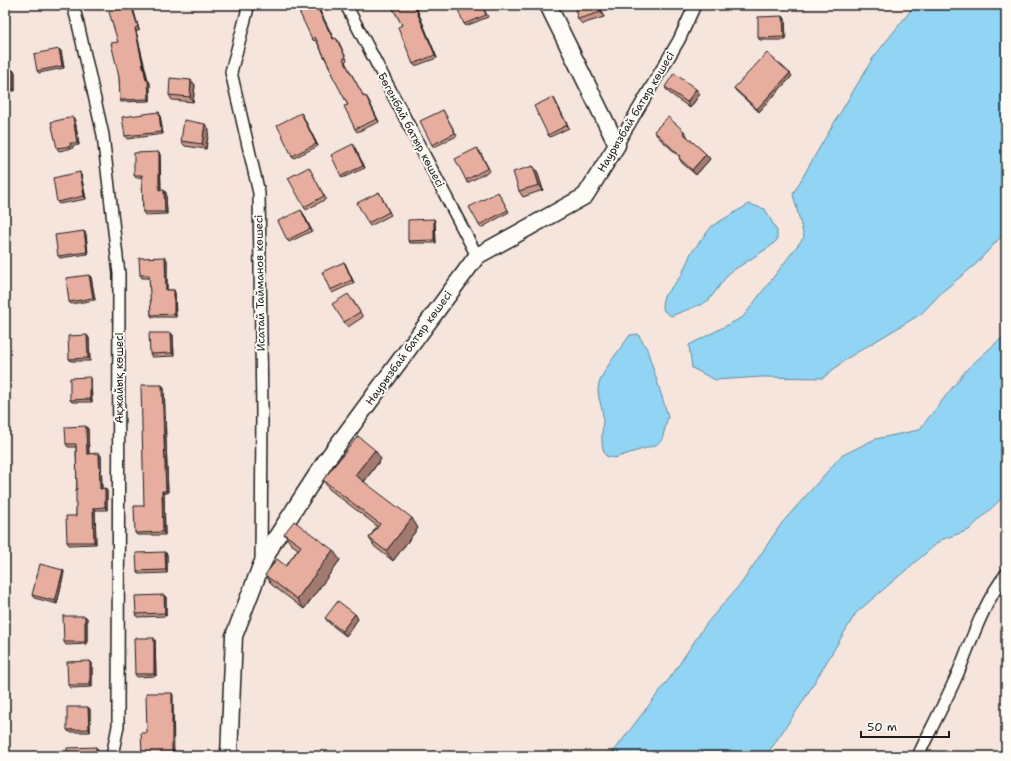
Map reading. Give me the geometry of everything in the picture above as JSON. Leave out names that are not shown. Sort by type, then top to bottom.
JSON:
[{"type":"street","name":"Ақжайық көшесі","points":[[73,5],[103,135],[119,274],[118,726],[112,756]]},
{"type":"street","name":"Исатай Тайманов көшесі","points":[[247,5],[247,12],[231,72],[259,193],[262,411],[261,566]]},
{"type":"street","name":"Бөгенбай батыр көшесі","points":[[346,5],[477,256]]},
{"type":"street","points":[[548,5],[617,145]]},
{"type":"street","name":"Наурызбай батыр көшесі","points":[[229,756],[234,636],[261,566],[274,541],[325,462],[477,256],[585,196],[679,40],[695,5]]},
{"type":"street","points":[[918,756],[957,674],[980,617],[997,586],[1006,574]]},
{"type":"water","points":[[915,5],[1006,5],[1006,231],[975,265],[943,291],[921,314],[846,359],[823,378],[762,377],[715,380],[692,368],[689,345],[743,317],[804,237],[793,194],[873,58]]},
{"type":"water","points":[[749,204],[765,209],[777,231],[777,240],[771,246],[729,273],[709,300],[671,316],[664,311],[662,304],[664,296],[681,276],[691,253],[712,226]]},
{"type":"water","points":[[638,334],[647,349],[668,416],[662,440],[656,445],[614,458],[606,456],[603,447],[603,418],[598,394],[599,384],[606,369],[630,335]]},
{"type":"water","points":[[1006,334],[1006,494],[969,530],[941,540],[856,613],[802,703],[766,756],[610,756],[672,675],[706,624],[743,581],[781,524],[841,456],[875,439],[919,430],[967,369]]},
{"type":"building","points":[[131,5],[138,27],[135,28],[146,80],[148,80],[149,99],[120,100],[119,77],[111,43],[118,42],[109,12]]},
{"type":"building","points":[[296,5],[316,5],[333,39],[336,38],[346,58],[343,59],[364,97],[366,96],[377,119],[355,129],[344,106],[348,105],[331,73],[332,72],[315,37],[312,39]]},
{"type":"building","points":[[391,5],[414,5],[435,55],[413,64],[398,27],[402,25]]},
{"type":"building","points":[[456,5],[482,5],[486,15],[464,24]]},
{"type":"building","points":[[574,5],[598,5],[601,12],[578,19]]},
{"type":"building","points":[[783,16],[784,37],[758,38],[758,17]]},
{"type":"building","points":[[59,49],[62,66],[37,71],[34,54]]},
{"type":"building","points":[[767,53],[790,73],[757,109],[734,88]]},
{"type":"building","points":[[5,70],[13,70],[13,89],[5,89]]},
{"type":"building","points":[[674,73],[696,89],[687,102],[665,87]]},
{"type":"building","points":[[170,78],[191,80],[190,97],[169,95]]},
{"type":"building","points":[[553,97],[567,125],[548,135],[534,106]]},
{"type":"building","points":[[443,110],[455,133],[432,145],[420,121]]},
{"type":"building","points":[[159,112],[161,132],[125,136],[122,117]]},
{"type":"building","points":[[301,113],[316,144],[292,156],[277,125]]},
{"type":"building","points":[[73,117],[77,143],[70,143],[71,146],[57,148],[51,122]]},
{"type":"building","points":[[668,117],[706,154],[692,170],[654,131]]},
{"type":"building","points":[[184,120],[205,124],[202,144],[181,141]]},
{"type":"building","points":[[353,144],[363,166],[341,176],[331,155]]},
{"type":"building","points":[[477,148],[488,168],[466,180],[455,159]]},
{"type":"building","points":[[159,152],[159,190],[164,190],[165,212],[143,212],[142,175],[134,175],[134,153]]},
{"type":"building","points":[[533,166],[539,185],[519,191],[513,172]]},
{"type":"building","points":[[309,167],[324,196],[304,207],[288,178]]},
{"type":"building","points":[[80,172],[84,196],[57,202],[53,178]]},
{"type":"building","points":[[379,192],[389,212],[368,223],[357,203]]},
{"type":"building","points":[[498,192],[508,210],[479,225],[469,207]]},
{"type":"building","points":[[301,210],[310,229],[287,240],[278,221]]},
{"type":"building","points":[[434,219],[434,240],[408,241],[408,220]]},
{"type":"building","points":[[84,231],[87,252],[58,256],[55,235]]},
{"type":"building","points":[[165,257],[166,290],[174,290],[174,314],[151,315],[149,275],[140,275],[139,258]]},
{"type":"building","points":[[344,262],[352,280],[330,290],[322,272]]},
{"type":"building","points":[[89,275],[93,298],[69,302],[66,278]]},
{"type":"building","points":[[348,294],[360,312],[344,322],[332,304]]},
{"type":"building","points":[[149,333],[171,333],[172,353],[150,354]]},
{"type":"building","points":[[87,335],[88,358],[69,359],[68,336]]},
{"type":"building","points":[[90,377],[90,399],[70,400],[70,378]]},
{"type":"building","points":[[141,385],[162,385],[166,491],[162,491],[163,532],[135,533],[134,506],[144,506]]},
{"type":"building","points":[[86,426],[87,454],[99,453],[100,489],[105,488],[105,507],[93,508],[94,542],[67,542],[66,516],[76,516],[77,489],[76,444],[66,444],[65,427]]},
{"type":"building","points":[[358,436],[375,450],[355,475],[412,518],[386,551],[369,538],[380,524],[323,480]]},
{"type":"building","points":[[294,521],[333,550],[297,599],[265,575],[277,559],[286,566],[301,546],[284,534]]},
{"type":"building","points":[[165,552],[166,570],[137,571],[136,553]]},
{"type":"building","points":[[40,564],[63,570],[55,601],[32,595]]},
{"type":"building","points":[[164,595],[165,613],[136,614],[135,596]]},
{"type":"building","points":[[338,601],[355,614],[342,631],[325,618]]},
{"type":"building","points":[[63,616],[85,616],[85,642],[64,642]]},
{"type":"building","points":[[134,638],[154,638],[154,674],[135,674]]},
{"type":"building","points":[[90,661],[90,685],[68,685],[67,662]]},
{"type":"building","points":[[146,693],[172,693],[172,755],[142,756],[141,733],[147,733]]},
{"type":"building","points":[[67,707],[88,707],[89,729],[67,730]]},
{"type":"building","points":[[96,747],[96,756],[67,756],[67,748]]}]
